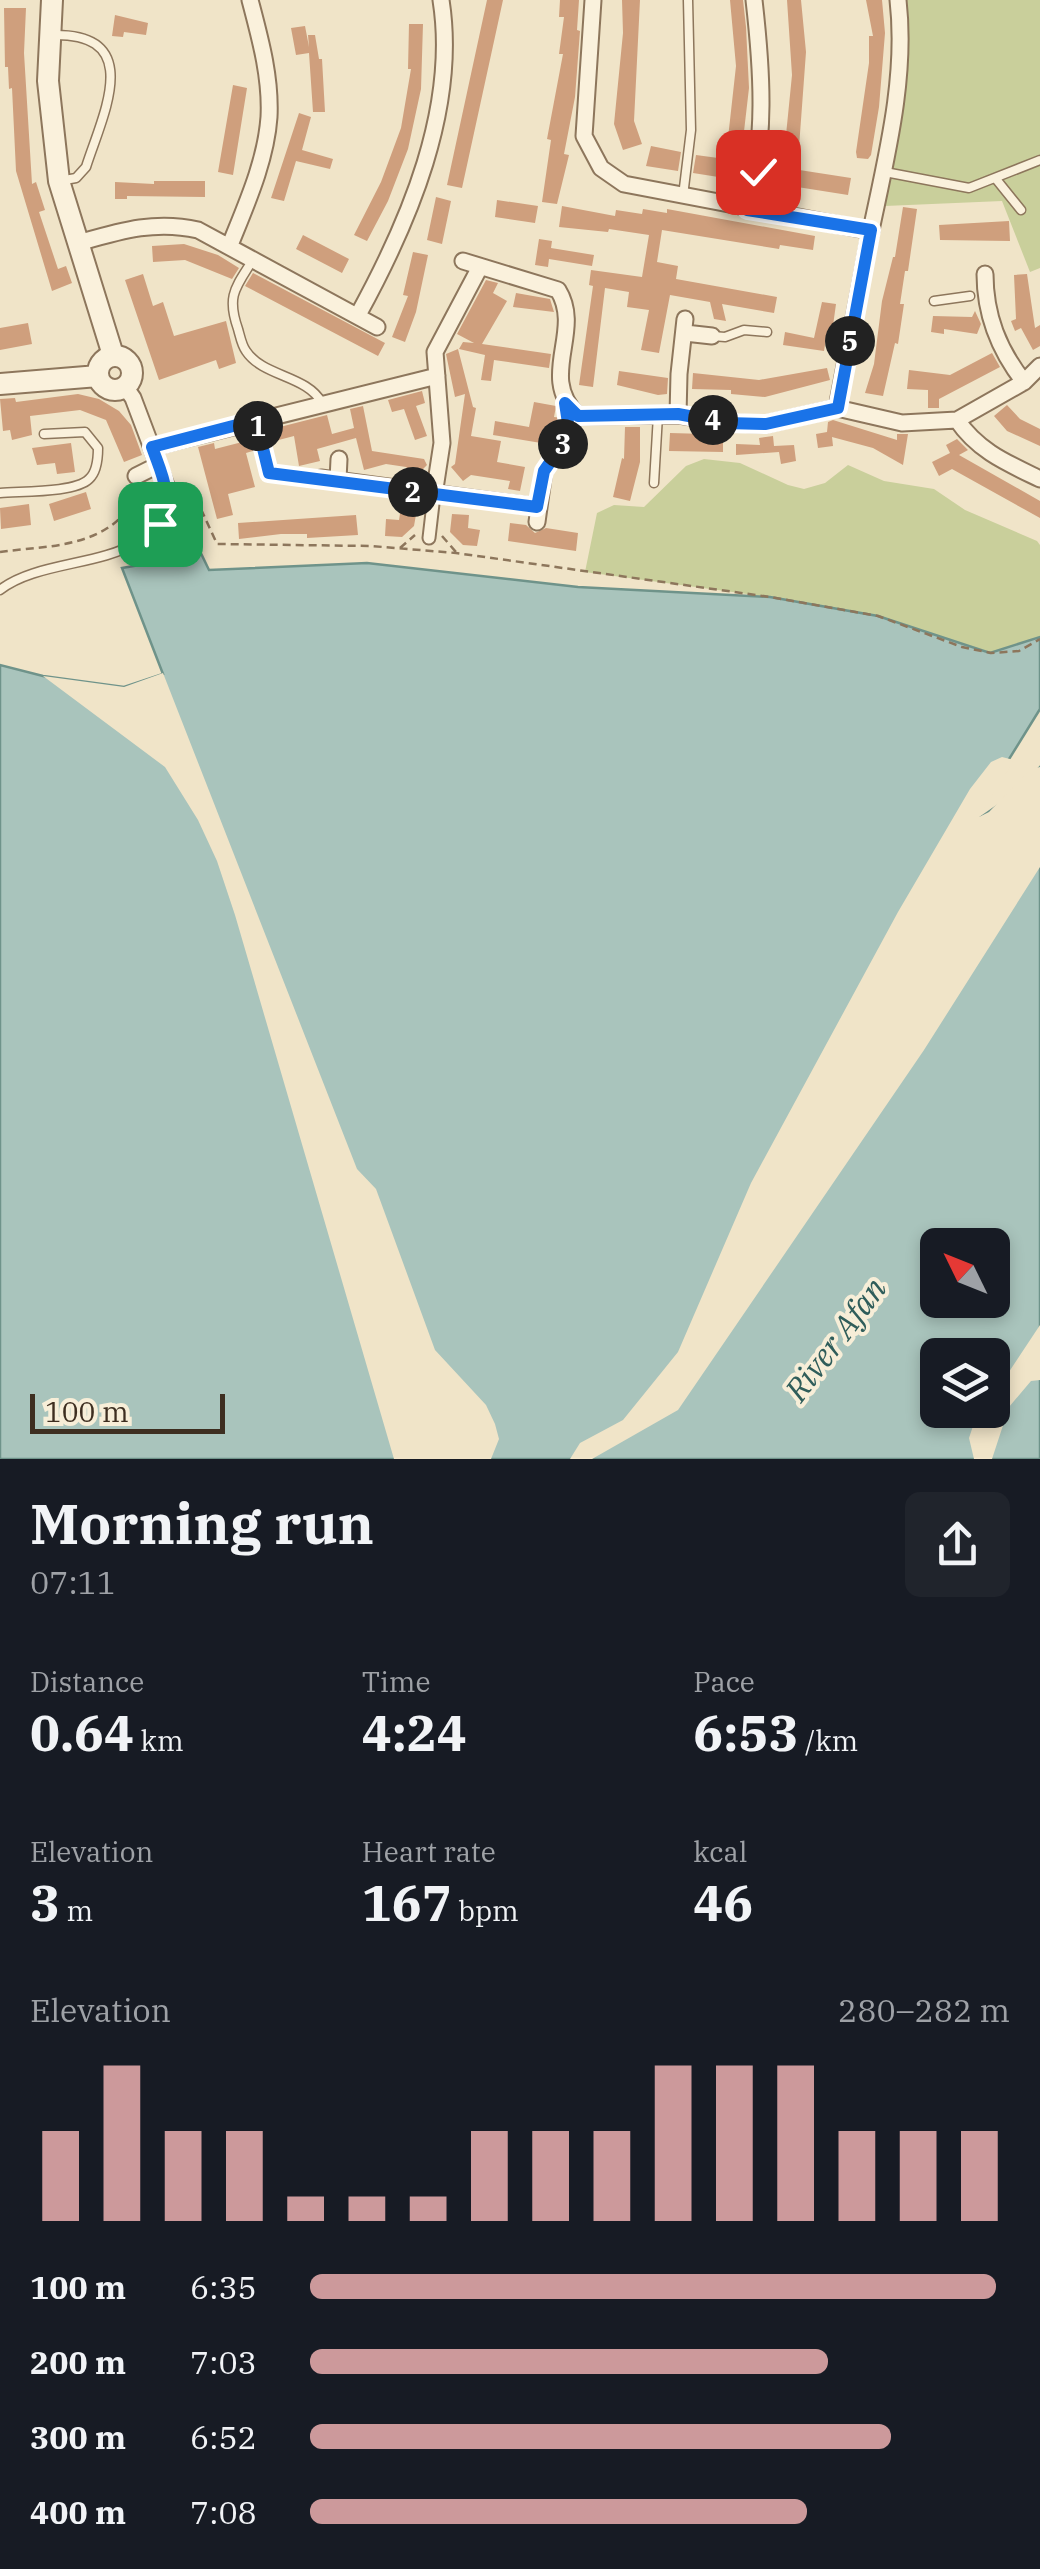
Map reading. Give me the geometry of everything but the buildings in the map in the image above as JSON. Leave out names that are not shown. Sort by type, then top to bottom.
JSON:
[{"type":"street","points":[[52,0],[48,36],[52,133],[59,181],[112,355]]},
{"type":"street","points":[[230,245],[251,192],[269,118],[263,51],[250,0]]},
{"type":"street","points":[[358,316],[415,190],[440,106],[446,32],[441,0]]},
{"type":"street","points":[[593,0],[584,136],[600,168],[624,184],[747,210],[871,230]]},
{"type":"street","points":[[747,210],[758,172],[760,134],[760,58],[754,0]]},
{"type":"street","points":[[838,408],[871,230],[886,172],[903,41],[898,0]]},
{"type":"street","points":[[78,243],[134,226],[174,224],[198,230],[377,327]]},
{"type":"street","points":[[463,261],[558,290],[568,305],[560,390],[565,403],[578,416],[678,414],[726,423],[766,424],[838,408],[902,424],[957,420],[1024,382],[1040,366]]},
{"type":"street","points":[[429,538],[442,443],[435,352],[480,267]]},
{"type":"street","points":[[985,274],[978,295],[996,341],[1024,382]]},
{"type":"street","points":[[678,414],[678,374],[685,326],[712,336]]},
{"type":"street","points":[[112,355],[129,362],[132,381],[115,391],[105,387],[98,376],[98,367],[112,355]]},
{"type":"street","points":[[0,384],[98,376]]},
{"type":"street","points":[[152,447],[438,376]]},
{"type":"street","points":[[126,388],[167,488]]},
{"type":"street","points":[[957,420],[968,437],[990,455],[1040,478]]},
{"type":"street","points":[[338,480],[339,459]]},
{"type":"street","points":[[136,476],[158,465]]},
{"type":"street","points":[[321,478],[537,515],[544,471]]},
{"type":"lane","points":[[683,196],[691,130],[688,0]]},
{"type":"lane","points":[[48,36],[71,35],[96,46],[111,63],[114,78],[86,166],[76,178],[59,181]]},
{"type":"lane","points":[[886,172],[969,188],[1040,160]]},
{"type":"lane","points":[[996,179],[1021,210]]},
{"type":"lane","points":[[254,258],[233,292],[231,310],[246,352],[316,392],[322,404]]},
{"type":"lane","points":[[934,301],[978,295]]},
{"type":"lane","points":[[712,336],[724,337],[744,330],[766,332]]},
{"type":"lane","points":[[654,483],[658,415]]},
{"type":"lane","points":[[256,420],[269,473]]},
{"type":"lane","points":[[0,493],[73,487],[90,479],[98,462],[98,448],[84,432],[44,434]]},
{"type":"lane","points":[[0,590],[14,578],[119,552],[148,536],[160,524],[167,505],[167,488]]},
{"type":"path","points":[[544,471],[562,445],[568,423],[565,403]]},
{"type":"path","points":[[269,473],[321,478]]},
{"type":"path","points":[[0,552],[77,542],[109,527],[142,496],[189,483],[217,544],[371,546],[456,553],[770,597],[878,616],[990,654],[1019,650],[1040,639]]},
{"type":"green space","points":[[907,0],[1040,0],[1040,268],[1030,272],[1002,201],[885,206],[906,75]]},
{"type":"green space","points":[[704,459],[740,463],[804,489],[825,483],[848,465],[884,481],[934,489],[965,510],[1037,541],[1040,639],[991,653],[962,647],[878,616],[585,572],[597,513],[614,505],[644,507],[686,466]]},
{"type":"water","name":"River Afan","points":[[182,543],[196,543],[209,570],[367,563],[578,587],[770,597],[878,616],[990,653],[1040,637],[1040,709],[967,827],[1017,792],[1040,767],[1040,1459],[0,1459],[0,665],[43,676],[124,687],[163,674],[122,568],[181,558]]},
{"type":"pier","points":[[163,673],[357,1169],[376,1189],[435,1350],[486,1405],[495,1424],[499,1439],[491,1459],[394,1459],[217,861],[198,820],[165,767],[43,676],[124,687]]},
{"type":"pier","points":[[1002,757],[1014,760],[979,817],[989,812],[1031,769],[1040,767],[1040,867],[924,1050],[678,1410],[592,1459],[570,1459],[580,1443],[623,1420],[678,1352],[751,1183],[898,912],[970,789],[991,762]]},
{"type":"pier","points":[[1040,1325],[1040,1380],[1031,1381],[1010,1406],[1010,1370]]},
{"type":"pier","points":[[972,1428],[1002,1428],[992,1459],[974,1459],[969,1438]]},
{"type":"route","points":[[160,524],[167,505],[167,488],[152,447],[256,420],[269,473],[537,507],[544,471],[562,445],[568,423],[565,403],[578,416],[678,414],[726,423],[766,424],[838,408],[871,230],[747,210],[758,172]]}]
